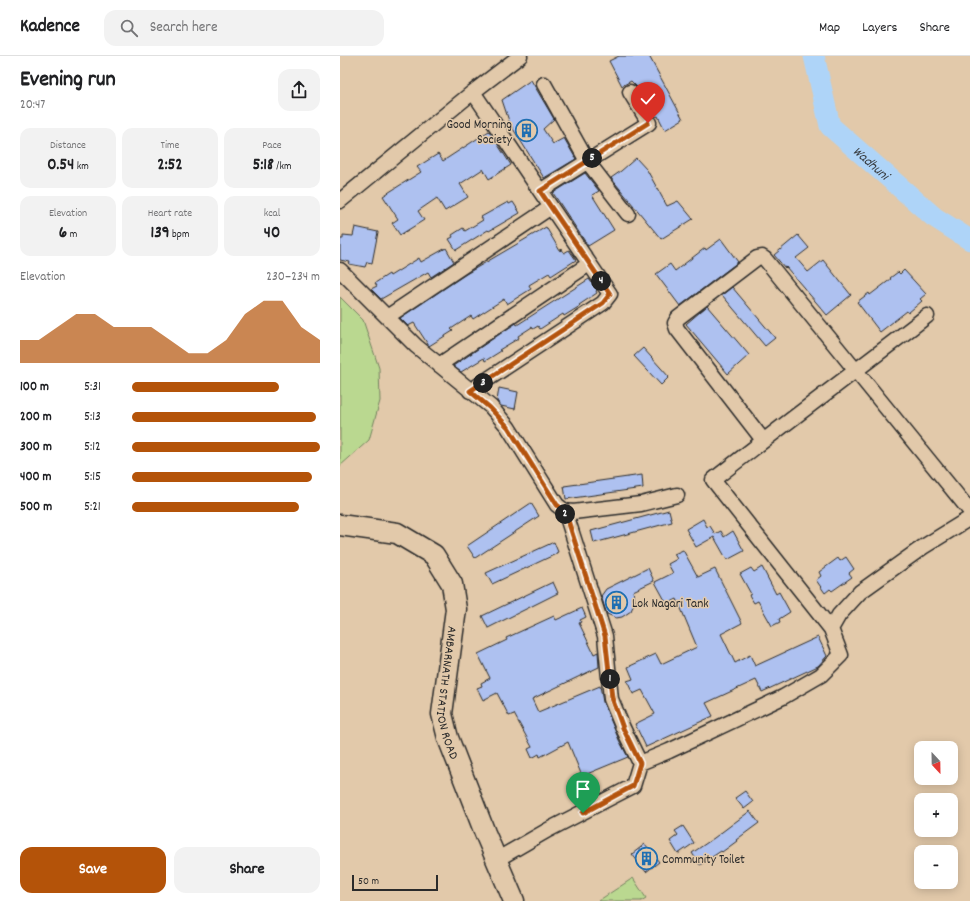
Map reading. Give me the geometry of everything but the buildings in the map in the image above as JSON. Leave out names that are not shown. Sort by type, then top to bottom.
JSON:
[{"type":"main road","name":"AMBARNATH STATION ROAD","points":[[340,525],[397,533],[434,555],[452,584],[456,609],[442,714],[448,738],[496,860],[514,901]]},
{"type":"street","points":[[340,201],[473,92],[520,56]]},
{"type":"street","points":[[544,84],[587,161],[628,214]]},
{"type":"street","points":[[470,391],[603,303],[610,294],[473,92]]},
{"type":"street","points":[[540,191],[648,123],[630,92]]},
{"type":"street","points":[[387,317],[551,207]]},
{"type":"street","points":[[764,440],[677,329],[675,323],[678,318],[757,258],[762,257],[970,511]]},
{"type":"street","points":[[439,365],[589,264]]},
{"type":"street","points":[[340,270],[416,346],[490,408],[508,427],[557,505],[565,511],[573,512],[614,508],[641,504],[678,495]]},
{"type":"street","points":[[640,763],[669,752],[783,697],[821,675],[841,656],[831,628],[713,480],[856,372],[927,316]]},
{"type":"street","points":[[496,860],[548,830],[633,786],[640,763],[623,728],[612,698],[605,636],[565,511]]},
{"type":"street","points":[[831,628],[839,615],[860,592],[923,547],[970,518]]},
{"type":"green space","points":[[340,297],[363,320],[379,368],[380,401],[369,440],[340,466]]},
{"type":"green space","points":[[633,878],[646,898],[641,901],[598,901]]},
{"type":"waterway","name":"Wadhuni","points":[[814,56],[830,126],[934,217],[970,240]]},
{"type":"place","name":"Good Morning Society","points":[[527,130]]},
{"type":"place","name":"Lok Nagari Tank","points":[[617,602]]},
{"type":"place","name":"Community Toilet","points":[[646,858]]},
{"type":"route","points":[[583,813],[633,786],[640,763],[623,728],[612,698],[605,636],[565,511],[557,505],[508,427],[490,408],[470,391],[603,303],[610,294],[540,191],[648,123]]}]
